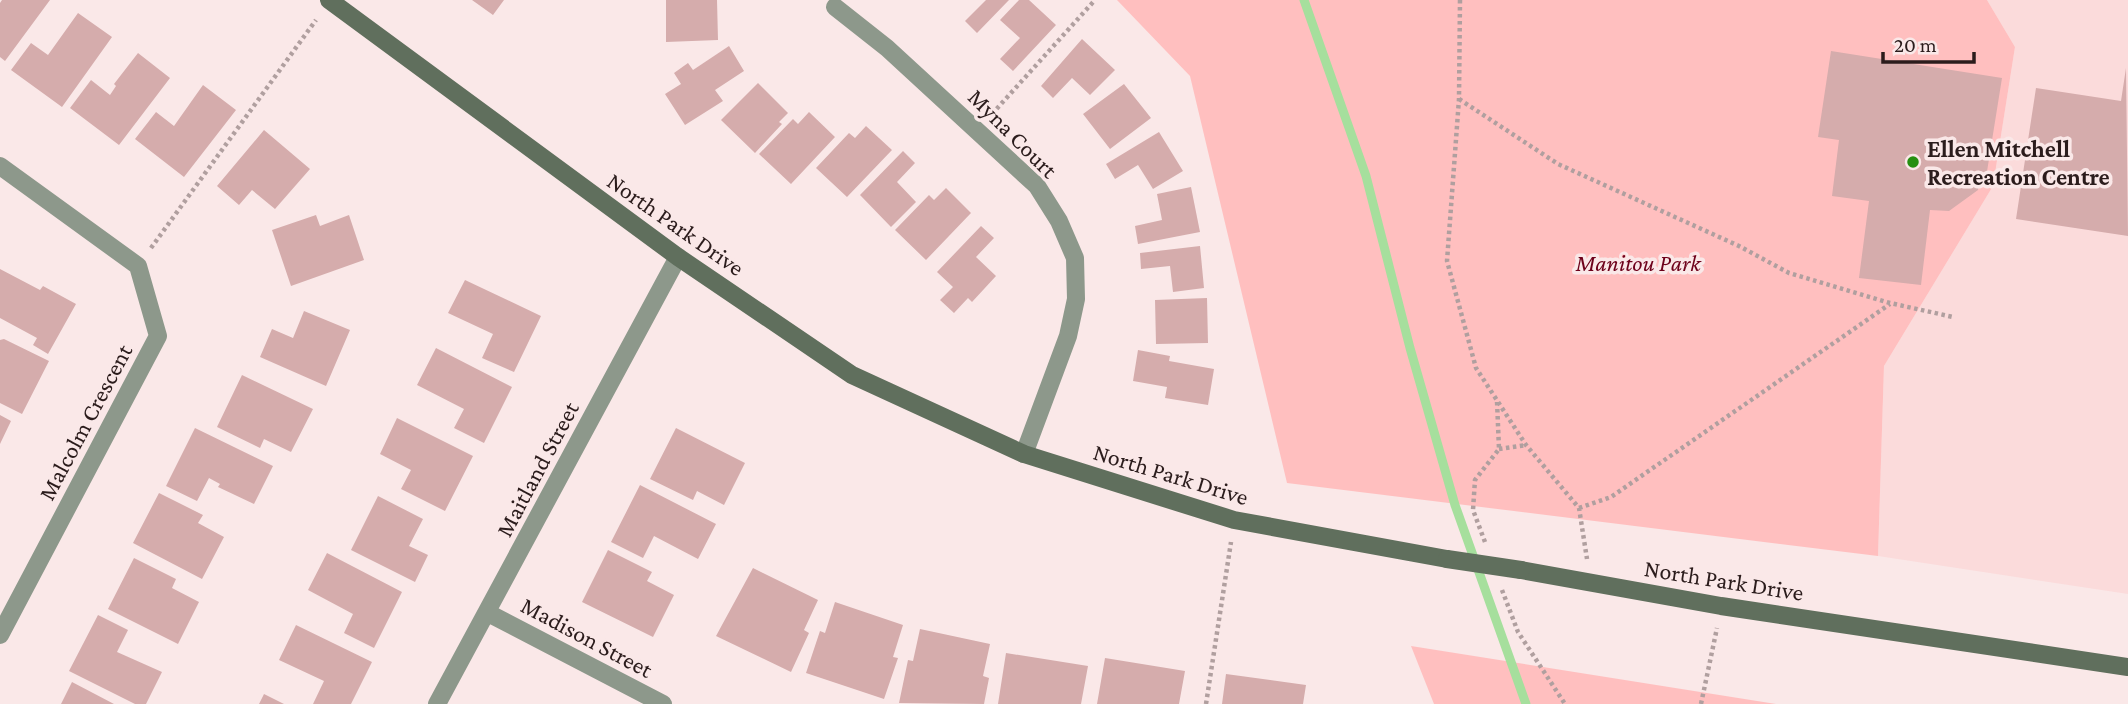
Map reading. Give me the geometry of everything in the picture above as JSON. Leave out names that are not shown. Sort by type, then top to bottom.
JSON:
[{"type":"main road","name":"North Park Drive","points":[[330,0],[678,257],[852,375],[1024,454],[1234,520],[1721,606],[2128,667]]},
{"type":"street","name":"Myna Court","points":[[835,7],[887,48],[1037,186],[1059,220],[1075,258],[1076,299],[1068,336],[1024,454]]},
{"type":"street","points":[[0,166],[138,266]]},
{"type":"street","name":"Maitland Street","points":[[437,704],[678,257]]},
{"type":"street","name":"Malcolm Crescent","points":[[0,635],[158,336],[138,266]]},
{"type":"street","name":"Madison Street","points":[[488,612],[663,704]]},
{"type":"path","points":[[138,266],[330,0]]},
{"type":"path","points":[[978,130],[1095,0]]},
{"type":"path","points":[[1460,0],[1459,99],[1447,261],[1476,368],[1526,445],[1579,508],[1591,583]]},
{"type":"path","points":[[1459,99],[1558,164],[1739,246],[1790,273],[1890,303],[1953,317]]},
{"type":"path","points":[[1579,508],[1611,497],[1890,303]]},
{"type":"path","points":[[1497,400],[1499,449],[1526,445]]},
{"type":"path","points":[[1206,704],[1234,520]]},
{"type":"path","points":[[1701,704],[1721,606]]},
{"type":"shaded area","points":[[1987,0],[2128,0],[2128,594],[1878,556],[1884,366],[1993,186],[2015,47]]},
{"type":"green space","name":"Manitou Park","points":[[1117,0],[1987,0],[2015,47],[1993,186],[1884,366],[1878,556],[1287,483],[1190,76]]},
{"type":"green space","points":[[1411,646],[1776,704],[1434,704]]},
{"type":"building","points":[[2,0],[50,0],[5,61],[0,57]]},
{"type":"building","points":[[472,0],[504,0],[493,15]]},
{"type":"building","points":[[666,0],[717,0],[718,40],[666,42]]},
{"type":"building","points":[[986,0],[1009,0],[977,33],[965,21]]},
{"type":"building","points":[[1019,0],[1029,0],[1056,25],[1013,71],[1000,59],[1020,38],[1000,20]]},
{"type":"building","points":[[78,13],[112,37],[62,107],[11,70],[31,43],[48,55]]},
{"type":"building","points":[[1082,39],[1115,70],[1090,95],[1072,78],[1053,98],[1041,86]]},
{"type":"building","points":[[729,46],[744,71],[715,90],[723,101],[685,125],[665,94],[681,84],[674,73],[688,63],[693,70]]},
{"type":"building","name":"Ellen Mitchell Recreation Centre","points":[[1831,51],[2002,78],[1985,184],[1979,183],[1978,190],[1949,211],[1930,210],[1921,285],[1859,278],[1869,201],[1832,196],[1839,140],[1818,137]]},
{"type":"building","points":[[138,53],[170,78],[119,145],[70,108],[91,80],[110,95],[116,86],[114,84]]},
{"type":"building","points":[[2126,68],[2128,236],[2016,219],[2036,88],[2121,101]]},
{"type":"building","points":[[758,83],[788,113],[779,122],[782,124],[755,153],[721,120]]},
{"type":"building","points":[[1124,84],[1151,118],[1110,149],[1083,114]]},
{"type":"building","points":[[203,85],[236,110],[184,177],[135,139],[156,112],[174,126]]},
{"type":"building","points":[[809,112],[835,137],[791,184],[759,154],[793,119],[798,124]]},
{"type":"building","points":[[866,126],[892,150],[847,197],[816,168],[849,133],[855,138]]},
{"type":"building","points":[[264,130],[310,169],[275,209],[252,190],[239,205],[217,186]]},
{"type":"building","points":[[1159,132],[1183,171],[1153,189],[1138,165],[1115,179],[1106,164]]},
{"type":"building","points":[[903,151],[915,163],[897,182],[916,202],[891,227],[860,195]]},
{"type":"building","points":[[1191,187],[1200,232],[1138,244],[1135,226],[1162,220],[1157,194]]},
{"type":"building","points":[[946,188],[971,213],[926,260],[895,230],[929,195],[934,200]]},
{"type":"building","points":[[316,215],[320,226],[349,215],[364,260],[291,286],[272,230]]},
{"type":"building","points":[[981,226],[994,238],[976,257],[996,276],[972,302],[968,298],[954,313],[940,300],[953,287],[937,272]]},
{"type":"building","points":[[1200,246],[1204,288],[1173,292],[1170,266],[1141,269],[1140,253]]},
{"type":"building","points":[[0,269],[40,290],[43,286],[76,304],[48,354],[33,345],[37,338],[0,318]]},
{"type":"building","points":[[465,280],[541,316],[514,372],[482,358],[493,334],[448,313]]},
{"type":"building","points":[[1207,298],[1208,343],[1156,344],[1155,300]]},
{"type":"building","points":[[304,311],[350,330],[326,386],[260,357],[272,329],[293,338]]},
{"type":"building","points":[[4,339],[49,361],[22,414],[0,403],[0,340]]},
{"type":"building","points":[[436,348],[512,387],[484,443],[454,428],[464,409],[417,385]]},
{"type":"building","points":[[1138,350],[1170,356],[1169,361],[1214,369],[1208,405],[1165,398],[1167,387],[1133,381]]},
{"type":"building","points":[[242,375],[313,409],[291,452],[264,439],[260,448],[217,427]]},
{"type":"building","points":[[0,415],[11,421],[0,444]]},
{"type":"building","points":[[397,418],[473,456],[445,511],[401,489],[411,470],[380,454]]},
{"type":"building","points":[[195,428],[273,466],[254,504],[218,487],[220,484],[209,478],[197,501],[166,486]]},
{"type":"building","points":[[676,428],[745,463],[724,505],[697,491],[693,500],[650,479]]},
{"type":"building","points":[[640,485],[716,524],[698,559],[654,536],[643,558],[611,542]]},
{"type":"building","points":[[159,493],[203,515],[198,523],[224,537],[202,579],[133,543]]},
{"type":"building","points":[[378,496],[423,519],[409,546],[428,555],[415,582],[351,550]]},
{"type":"building","points":[[608,550],[652,572],[647,581],[674,595],[653,637],[582,602]]},
{"type":"building","points":[[327,553],[402,592],[374,648],[344,633],[353,614],[308,590]]},
{"type":"building","points":[[134,558],[176,579],[172,588],[199,602],[178,644],[108,609]]},
{"type":"building","points":[[753,568],[818,600],[804,630],[809,633],[791,672],[716,636]]},
{"type":"building","points":[[835,602],[903,625],[893,657],[898,658],[884,699],[806,673],[820,631],[825,633]]},
{"type":"building","points":[[98,615],[128,630],[117,652],[162,672],[146,704],[135,704],[69,671]]},
{"type":"building","points":[[296,625],[372,662],[351,704],[313,704],[324,681],[279,660]]},
{"type":"building","points":[[920,629],[990,644],[983,676],[989,678],[984,704],[899,703],[908,660],[913,661]]},
{"type":"building","points":[[1006,653],[1088,666],[1081,704],[998,704]]},
{"type":"building","points":[[1105,658],[1185,671],[1179,704],[1097,704]]},
{"type":"building","points":[[1226,674],[1306,685],[1303,704],[1222,704]]},
{"type":"building","points":[[72,682],[114,704],[61,704]]},
{"type":"building","points":[[264,694],[284,704],[259,704]]},
{"type":"waterway","points":[[1304,0],[1366,176],[1410,348],[1455,505],[1526,704]]},
{"type":"place","name":"Ellen Mitchell Recreation Centre","points":[[1913,162]]}]
